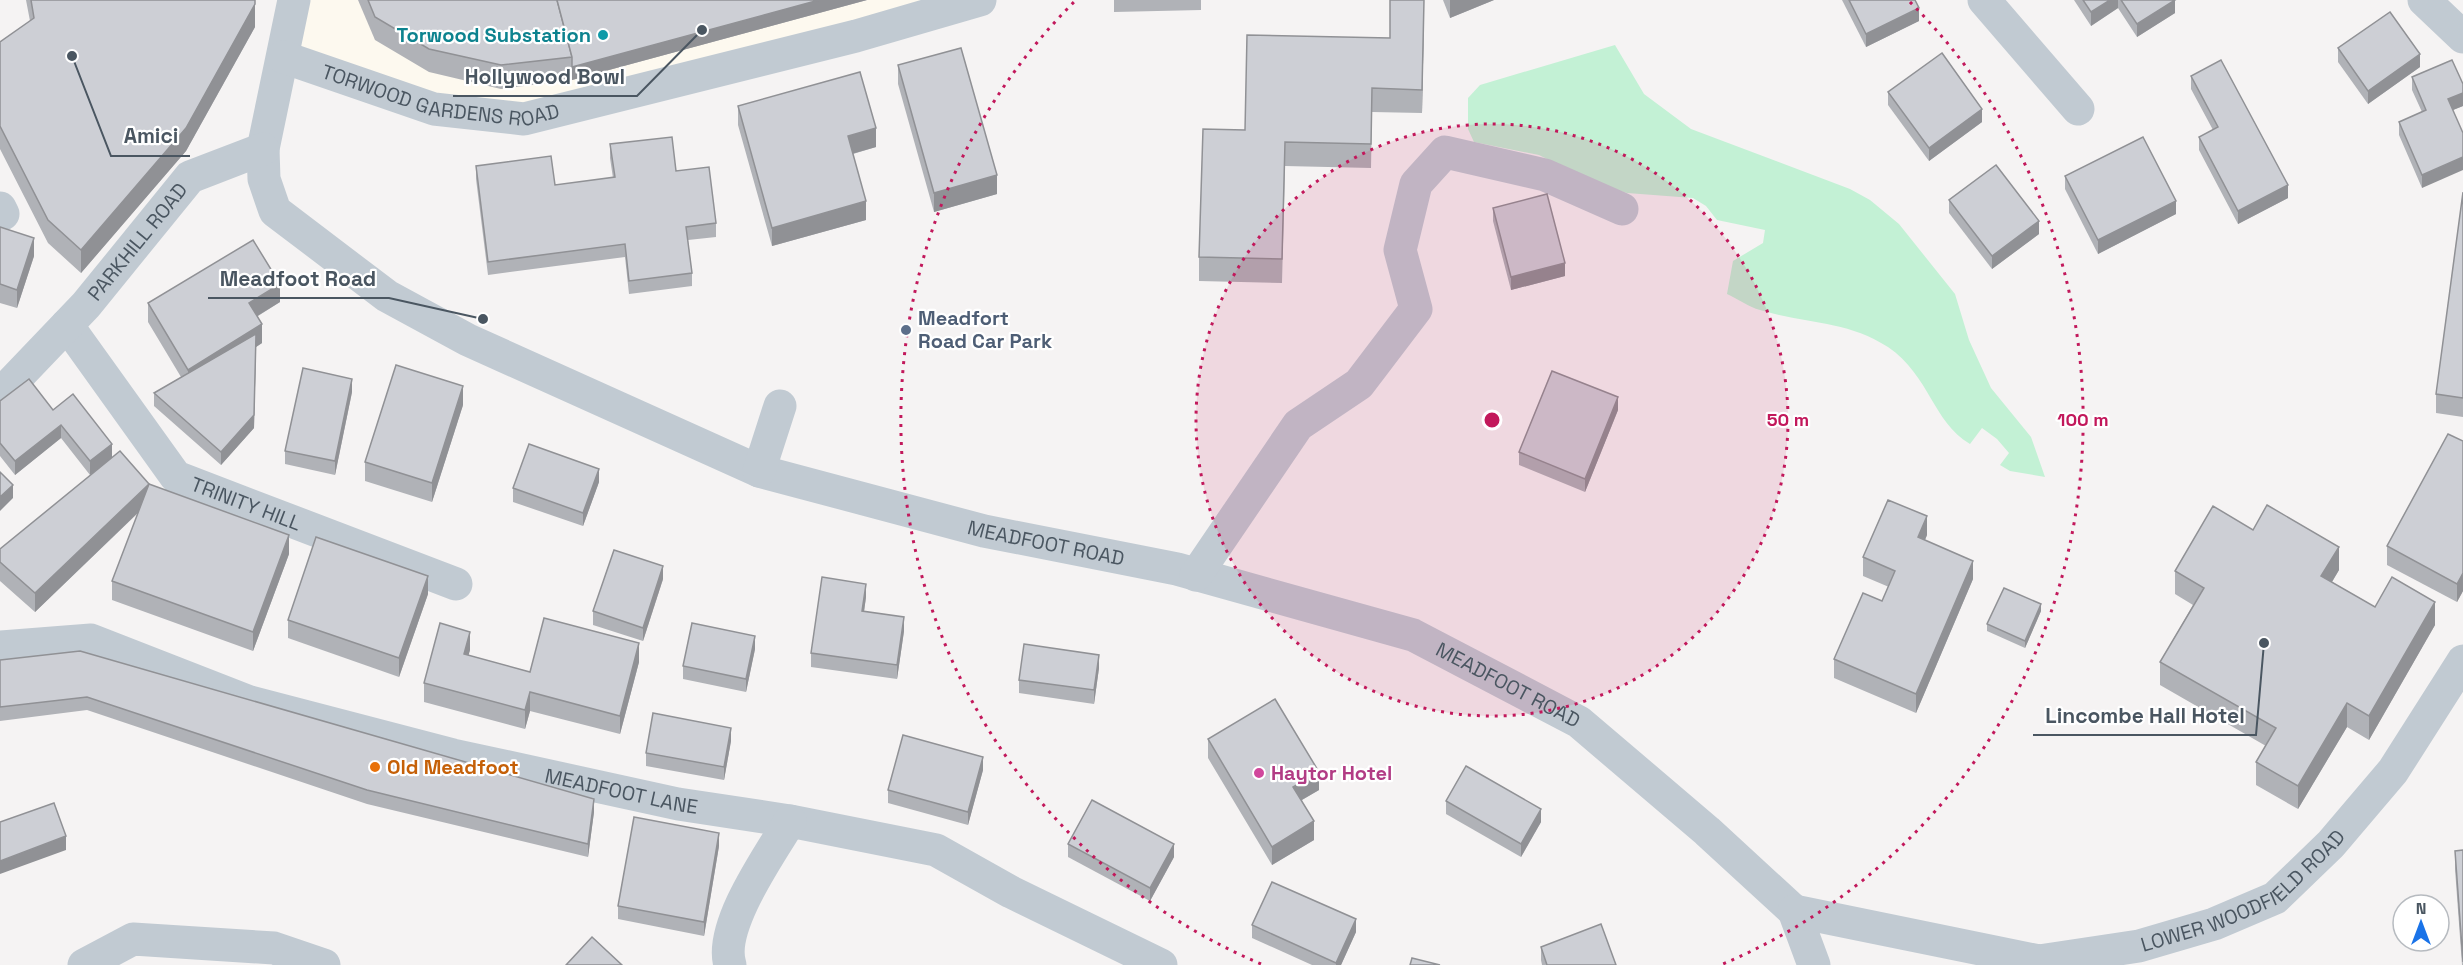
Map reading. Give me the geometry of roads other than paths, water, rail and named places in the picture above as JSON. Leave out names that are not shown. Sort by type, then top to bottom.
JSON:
[{"type":"street","points":[[263,149],[294,0]]},
{"type":"street","name":"TORWOOD GARDENS ROAD","points":[[283,57],[434,109],[524,119],[856,36],[980,0]]},
{"type":"street","points":[[1984,0],[2078,109]]},
{"type":"street","points":[[2424,0],[2463,37]]},
{"type":"street","name":"PARKHILL ROAD","points":[[0,395],[67,325],[190,177],[263,149]]},
{"type":"street","name":"MEADFOOT ROAD","points":[[263,149],[264,179],[275,211],[387,296],[468,340],[759,471],[984,531],[1196,575],[1413,635],[1579,722],[1707,831],[1794,911],[1814,965]]},
{"type":"street","points":[[1196,575],[1298,425],[1359,384],[1416,309],[1400,250],[1416,184],[1445,152],[1545,176],[1622,209]]},
{"type":"street","name":"TRINITY HILL","points":[[67,325],[176,477],[456,584]]},
{"type":"street","points":[[759,471],[780,406]]},
{"type":"street","name":"MEADFOOT LANE","points":[[0,647],[91,640],[250,702],[443,752],[678,804],[790,821],[936,850],[1011,892],[1161,965]]},
{"type":"street","name":"LOWER WOODFIELD ROAD","points":[[1794,911],[2038,961],[2139,946],[2214,924],[2275,898],[2331,844],[2393,771],[2463,661]]},
{"type":"street","points":[[730,965],[727,953],[743,898],[790,821]]},
{"type":"street","points":[[84,965],[133,939],[274,948],[324,965]]},
{"type":"place","name":"Hollywood Bowl","points":[[702,30]]},
{"type":"place","name":"Torwood Substation","points":[[603,35]]},
{"type":"place","name":"Amici","points":[[72,56]]},
{"type":"place","name":"Meadfoot Road","points":[[483,319]]},
{"type":"place","name":"Meadfort Road Car Park","points":[[906,330]]},
{"type":"place","name":"Lincombe Hall Hotel","points":[[2264,643]]},
{"type":"place","name":"Old Meadfoot","points":[[375,767]]},
{"type":"place","name":"Haytor Hotel","points":[[1259,773]]}]
